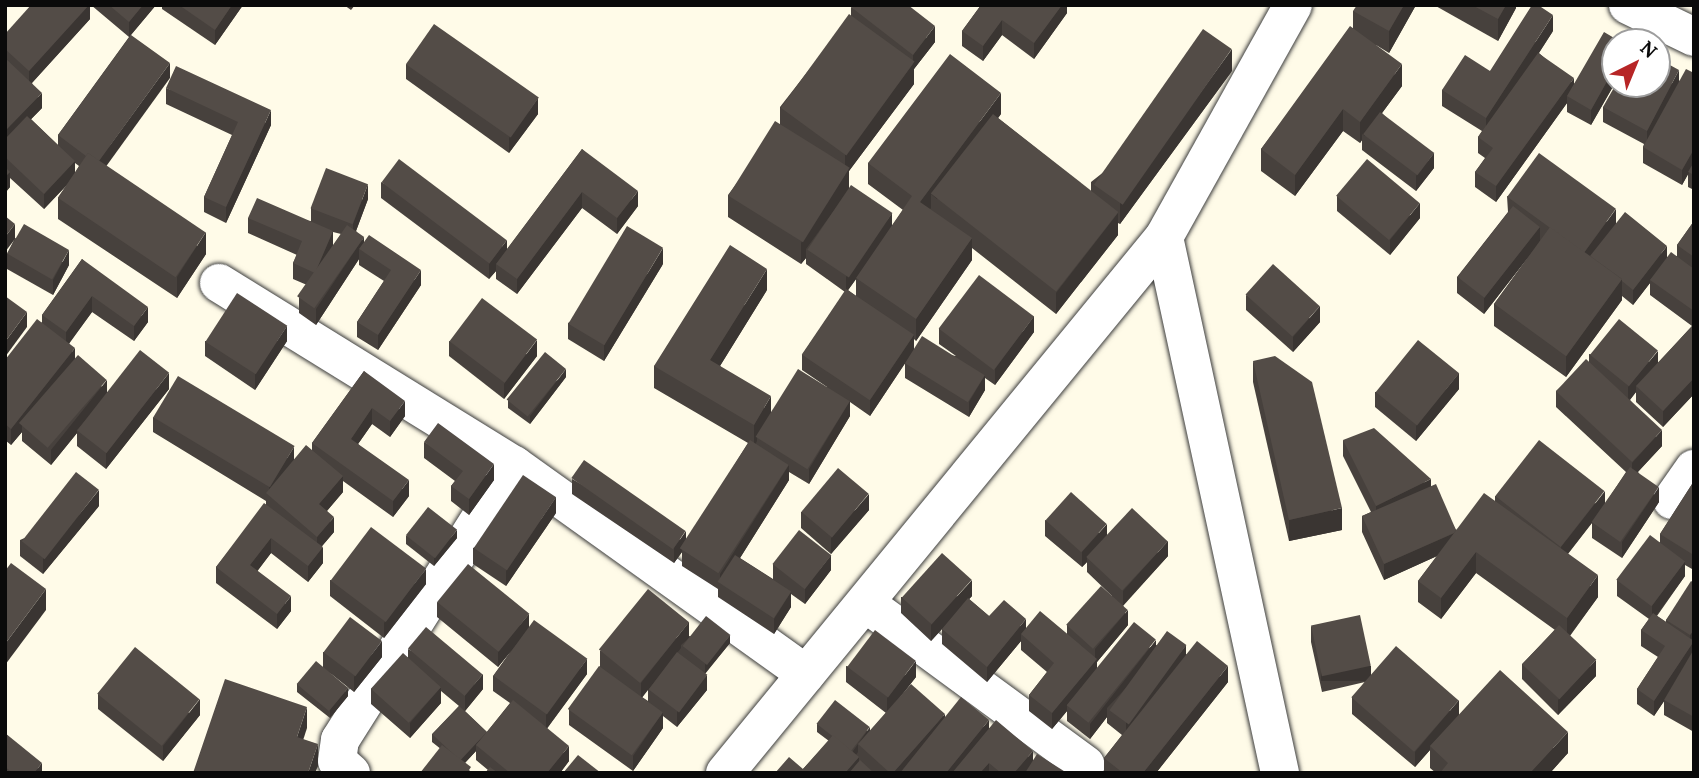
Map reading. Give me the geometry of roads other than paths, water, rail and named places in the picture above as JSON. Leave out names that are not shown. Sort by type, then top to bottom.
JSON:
[{"type":"street","points":[[725,773],[806,674],[868,605],[1164,237],[1293,5]]},
{"type":"street","points":[[1628,5],[1694,37]]},
{"type":"street","points":[[1164,237],[1280,773]]},
{"type":"street","points":[[219,283],[514,465],[806,674]]},
{"type":"street","points":[[351,773],[337,761],[340,740],[514,465]]},
{"type":"street","points":[[868,605],[1086,765]]}]
